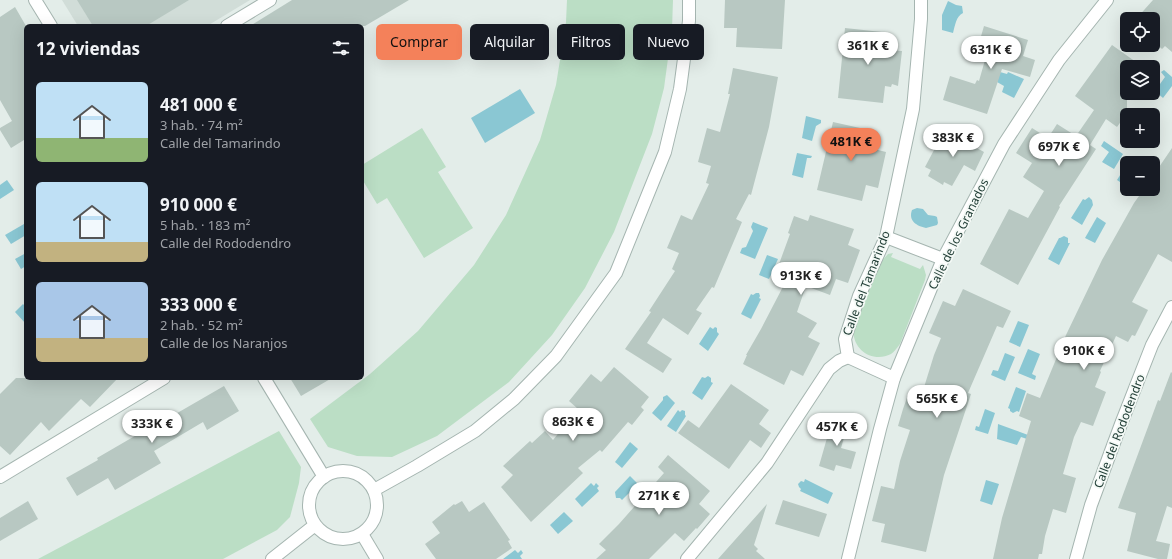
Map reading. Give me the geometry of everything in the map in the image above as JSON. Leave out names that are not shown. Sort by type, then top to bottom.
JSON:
[{"type":"street","points":[[35,0],[50,24]]},
{"type":"street","points":[[230,24],[270,0]]},
{"type":"street","points":[[374,490],[475,431],[514,399],[556,356],[616,273],[665,152],[680,88],[689,21],[689,0]]},
{"type":"street","name":"Calle del Tamarindo","points":[[848,357],[845,340],[859,296],[886,237],[913,109],[922,0]]},
{"type":"street","name":"Calle de los Granados","points":[[848,559],[894,378],[943,259],[1004,144],[1059,60],[1107,0]]},
{"type":"street","points":[[886,237],[943,259]]},
{"type":"street","name":"Calle del Rododendro","points":[[1076,559],[1091,505],[1121,424],[1152,345],[1172,307]]},
{"type":"street","points":[[687,559],[767,464],[829,369],[839,361],[848,357],[894,378]]},
{"type":"street","points":[[0,477],[161,380]]},
{"type":"street","points":[[265,380],[324,477]]},
{"type":"street","points":[[340,472],[352,473],[363,478],[374,490],[378,509],[370,527],[362,534],[353,538],[342,540],[322,532],[315,525],[309,508],[310,499],[313,490],[324,477],[340,472]]},
{"type":"street","points":[[272,559],[315,525]]},
{"type":"street","points":[[362,534],[376,559]]},
{"type":"shaded area","points":[[62,0],[250,0],[210,24],[77,24]]},
{"type":"green space","points":[[567,0],[673,0],[672,24],[633,24],[633,60],[668,60],[664,88],[652,134],[614,232],[585,288],[552,335],[509,382],[437,436],[392,457],[357,456],[328,447],[310,419],[364,380],[418,331],[474,265],[506,215],[540,140],[556,85],[560,60],[625,60],[625,24],[566,24]]},
{"type":"green space","points":[[422,128],[446,167],[438,172],[473,228],[424,258],[387,198],[377,204],[364,182],[364,164]]},
{"type":"green space","points":[[893,253],[891,257],[920,269],[923,265],[926,275],[900,344],[891,354],[884,357],[877,357],[864,352],[859,347],[855,341],[854,327],[879,264],[888,254]]},
{"type":"green space","points":[[279,431],[301,467],[299,483],[290,517],[277,530],[223,559],[38,559]]},
{"type":"water","points":[[948,1],[962,6],[963,13],[957,19],[953,33],[942,30],[942,15]]},
{"type":"water","points":[[1164,70],[1172,77],[1172,86],[1163,98],[1160,95],[1160,84],[1165,77],[1161,72]]},
{"type":"water","points":[[1000,72],[1007,74],[1008,72],[1024,79],[1014,98],[1002,92],[1004,86],[997,82]]},
{"type":"water","points":[[520,89],[535,113],[485,143],[471,118]]},
{"type":"water","points":[[806,116],[821,120],[821,123],[816,126],[812,141],[802,138]]},
{"type":"water","points":[[1104,141],[1123,154],[1120,156],[1120,159],[1114,169],[1102,162],[1109,152],[1101,146]]},
{"type":"water","points":[[797,153],[812,156],[811,158],[807,158],[803,178],[792,175]]},
{"type":"water","points":[[1120,175],[1120,182],[1117,180]]},
{"type":"water","points":[[7,180],[14,190],[0,199],[0,185]]},
{"type":"water","points":[[1089,197],[1092,200],[1093,205],[1082,225],[1071,218],[1083,199],[1085,200]]},
{"type":"water","points":[[917,208],[923,209],[928,215],[937,217],[937,225],[926,228],[919,226],[914,222],[911,214],[912,210]]},
{"type":"water","points":[[1097,217],[1106,223],[1095,243],[1085,238]]},
{"type":"water","points":[[753,222],[768,228],[755,259],[740,253],[742,248],[746,247],[753,231],[751,227]]},
{"type":"water","points":[[24,224],[24,236],[11,244],[5,235]]},
{"type":"water","points":[[1064,236],[1068,238],[1068,243],[1070,243],[1059,265],[1048,259],[1059,238]]},
{"type":"water","points":[[24,254],[24,267],[21,269],[15,259]]},
{"type":"water","points":[[767,255],[778,259],[769,279],[759,275]]},
{"type":"water","points":[[759,293],[759,298],[761,299],[751,319],[741,314],[751,294],[753,295]]},
{"type":"water","points":[[23,304],[24,305],[24,322],[15,312]]},
{"type":"water","points":[[1018,321],[1029,325],[1020,347],[1009,342]]},
{"type":"water","points":[[710,327],[713,329],[715,327],[717,328],[717,332],[719,334],[708,351],[699,344]]},
{"type":"water","points":[[1028,349],[1040,354],[1032,374],[1036,376],[1035,380],[1018,373]]},
{"type":"water","points":[[1005,353],[1015,357],[1005,381],[991,375],[993,370],[998,371]]},
{"type":"water","points":[[708,376],[711,378],[711,382],[713,383],[702,400],[692,393],[702,377],[705,378]]},
{"type":"water","points":[[1016,387],[1026,391],[1019,412],[1017,411],[1013,413],[1008,408]]},
{"type":"water","points":[[667,395],[675,403],[661,421],[652,413],[663,400],[663,397]]},
{"type":"water","points":[[985,409],[995,413],[988,434],[975,430],[976,426],[979,427]]},
{"type":"water","points":[[678,410],[680,412],[682,410],[685,411],[686,416],[676,432],[667,426]]},
{"type":"water","points":[[998,424],[1028,435],[1027,439],[1021,437],[1017,445],[997,439]]},
{"type":"water","points":[[630,442],[638,449],[622,468],[615,462]]},
{"type":"water","points":[[630,476],[638,484],[622,500],[620,498],[616,498],[615,492]]},
{"type":"water","points":[[805,479],[833,493],[828,504],[800,491],[801,489],[798,484],[801,481],[804,482]]},
{"type":"water","points":[[986,480],[999,484],[992,505],[980,501]]},
{"type":"water","points":[[591,483],[594,486],[596,483],[599,486],[597,488],[599,491],[582,507],[575,499]]},
{"type":"water","points":[[564,512],[573,521],[558,534],[550,525]]},
{"type":"water","points":[[515,550],[518,553],[521,550],[523,553],[520,556],[522,559],[503,559]]},
{"type":"building","points":[[77,0],[189,0],[149,24],[92,24]]},
{"type":"building","points":[[292,0],[409,0],[365,26],[364,24],[253,24]]},
{"type":"building","points":[[725,0],[785,0],[782,49],[736,47],[737,28],[724,28]]},
{"type":"building","points":[[1153,0],[1172,0],[1172,52],[1165,46],[1162,49],[1160,47],[1160,12],[1142,12]]},
{"type":"building","points":[[15,7],[25,24],[24,140],[11,148],[0,130],[0,128],[12,121],[0,100],[0,17]]},
{"type":"building","points":[[984,26],[1028,40],[1023,56],[1035,60],[1030,77],[1002,69],[987,114],[943,100],[950,76],[975,84],[977,80],[979,81],[987,53],[977,50]]},
{"type":"building","points":[[845,28],[891,33],[889,50],[902,51],[898,86],[892,84],[891,87],[885,86],[883,103],[838,98]]},
{"type":"building","points":[[1112,45],[1133,60],[1120,60],[1120,100],[1127,100],[1127,108],[1120,108],[1120,123],[1117,127],[1106,119],[1090,145],[1096,149],[1059,206],[1060,207],[1018,285],[980,264],[1009,209],[1028,218],[1044,191],[1023,177],[1032,163],[1016,153],[1032,128],[1048,138],[1057,124],[1076,136],[1094,110],[1075,96]]},
{"type":"building","points":[[733,68],[778,77],[769,127],[751,195],[749,194],[736,219],[742,222],[714,288],[712,287],[696,310],[702,313],[688,335],[663,318],[647,343],[672,359],[663,373],[625,349],[651,312],[649,311],[675,271],[672,269],[679,253],[667,248],[681,215],[692,220],[709,184],[706,183],[711,166],[698,162],[707,128],[720,132],[730,94],[728,94]]},
{"type":"building","points":[[833,122],[878,132],[874,149],[886,152],[878,188],[866,185],[862,201],[817,190]]},
{"type":"building","points":[[954,129],[969,137],[966,142],[984,152],[975,171],[964,165],[952,186],[944,182],[943,185],[928,176],[931,170],[925,167],[942,135],[949,139]]},
{"type":"building","points":[[1172,148],[1172,262],[1158,254],[1132,302],[1148,310],[1135,336],[1132,335],[1128,342],[1116,336],[1100,371],[1101,372],[1095,387],[1106,392],[1093,426],[1081,422],[1074,437],[1063,474],[1076,478],[1066,513],[1053,509],[1045,536],[1042,554],[1039,554],[1038,559],[993,559],[1002,518],[1031,421],[1019,416],[1027,393],[1040,398],[1066,335],[1102,260],[1134,203],[1139,196],[1160,196],[1160,166]]},
{"type":"building","points":[[810,215],[854,229],[848,245],[860,250],[848,283],[836,279],[830,295],[806,286],[797,312],[817,323],[808,337],[820,343],[803,376],[791,370],[784,385],[743,364],[746,355],[787,279],[775,275],[790,234],[788,233],[794,216],[808,221]]},
{"type":"building","points":[[963,289],[1011,311],[1003,328],[997,326],[968,393],[971,394],[944,475],[926,552],[881,542],[885,524],[872,521],[881,486],[894,489],[900,461],[910,430],[898,426],[903,409],[909,392],[921,397],[941,338],[929,333],[943,301],[955,306]]},
{"type":"building","points":[[614,367],[649,397],[641,407],[644,410],[632,425],[628,422],[602,452],[600,450],[578,468],[583,473],[531,522],[501,487],[513,475],[503,466],[530,441],[532,443],[545,431],[553,440],[578,409],[569,401],[591,374],[601,382]]},
{"type":"building","points":[[1171,372],[1172,508],[1167,506],[1156,541],[1170,544],[1167,559],[1158,559],[1127,551],[1136,513],[1118,508],[1158,400],[1160,401]]},
{"type":"building","points":[[16,378],[24,378],[24,380],[116,380],[90,407],[81,399],[49,431],[41,422],[10,455],[0,446],[0,394]]},
{"type":"building","points":[[291,380],[329,380],[301,396]]},
{"type":"building","points":[[731,384],[769,410],[759,424],[771,433],[761,448],[750,440],[729,469],[678,433],[688,420],[699,428]]},
{"type":"building","points":[[224,386],[239,411],[207,430],[203,422],[154,451],[161,463],[115,490],[108,478],[77,496],[66,478],[98,460],[97,458]]},
{"type":"building","points":[[833,417],[849,421],[841,448],[856,452],[851,469],[836,465],[834,471],[819,466]]},
{"type":"building","points":[[668,455],[710,491],[699,504],[710,514],[684,541],[675,533],[649,559],[596,559],[606,550],[599,544],[619,524],[664,473],[658,467]]},
{"type":"building","points":[[783,500],[827,514],[819,537],[775,524]]},
{"type":"building","points":[[28,501],[38,519],[0,541],[0,518]]},
{"type":"building","points":[[462,501],[469,512],[484,502],[510,540],[508,541],[512,548],[496,559],[436,559],[425,544],[440,533],[432,522],[454,504],[455,505]]},
{"type":"building","points":[[767,504],[754,545],[758,549],[756,551],[765,559],[718,559]]}]
